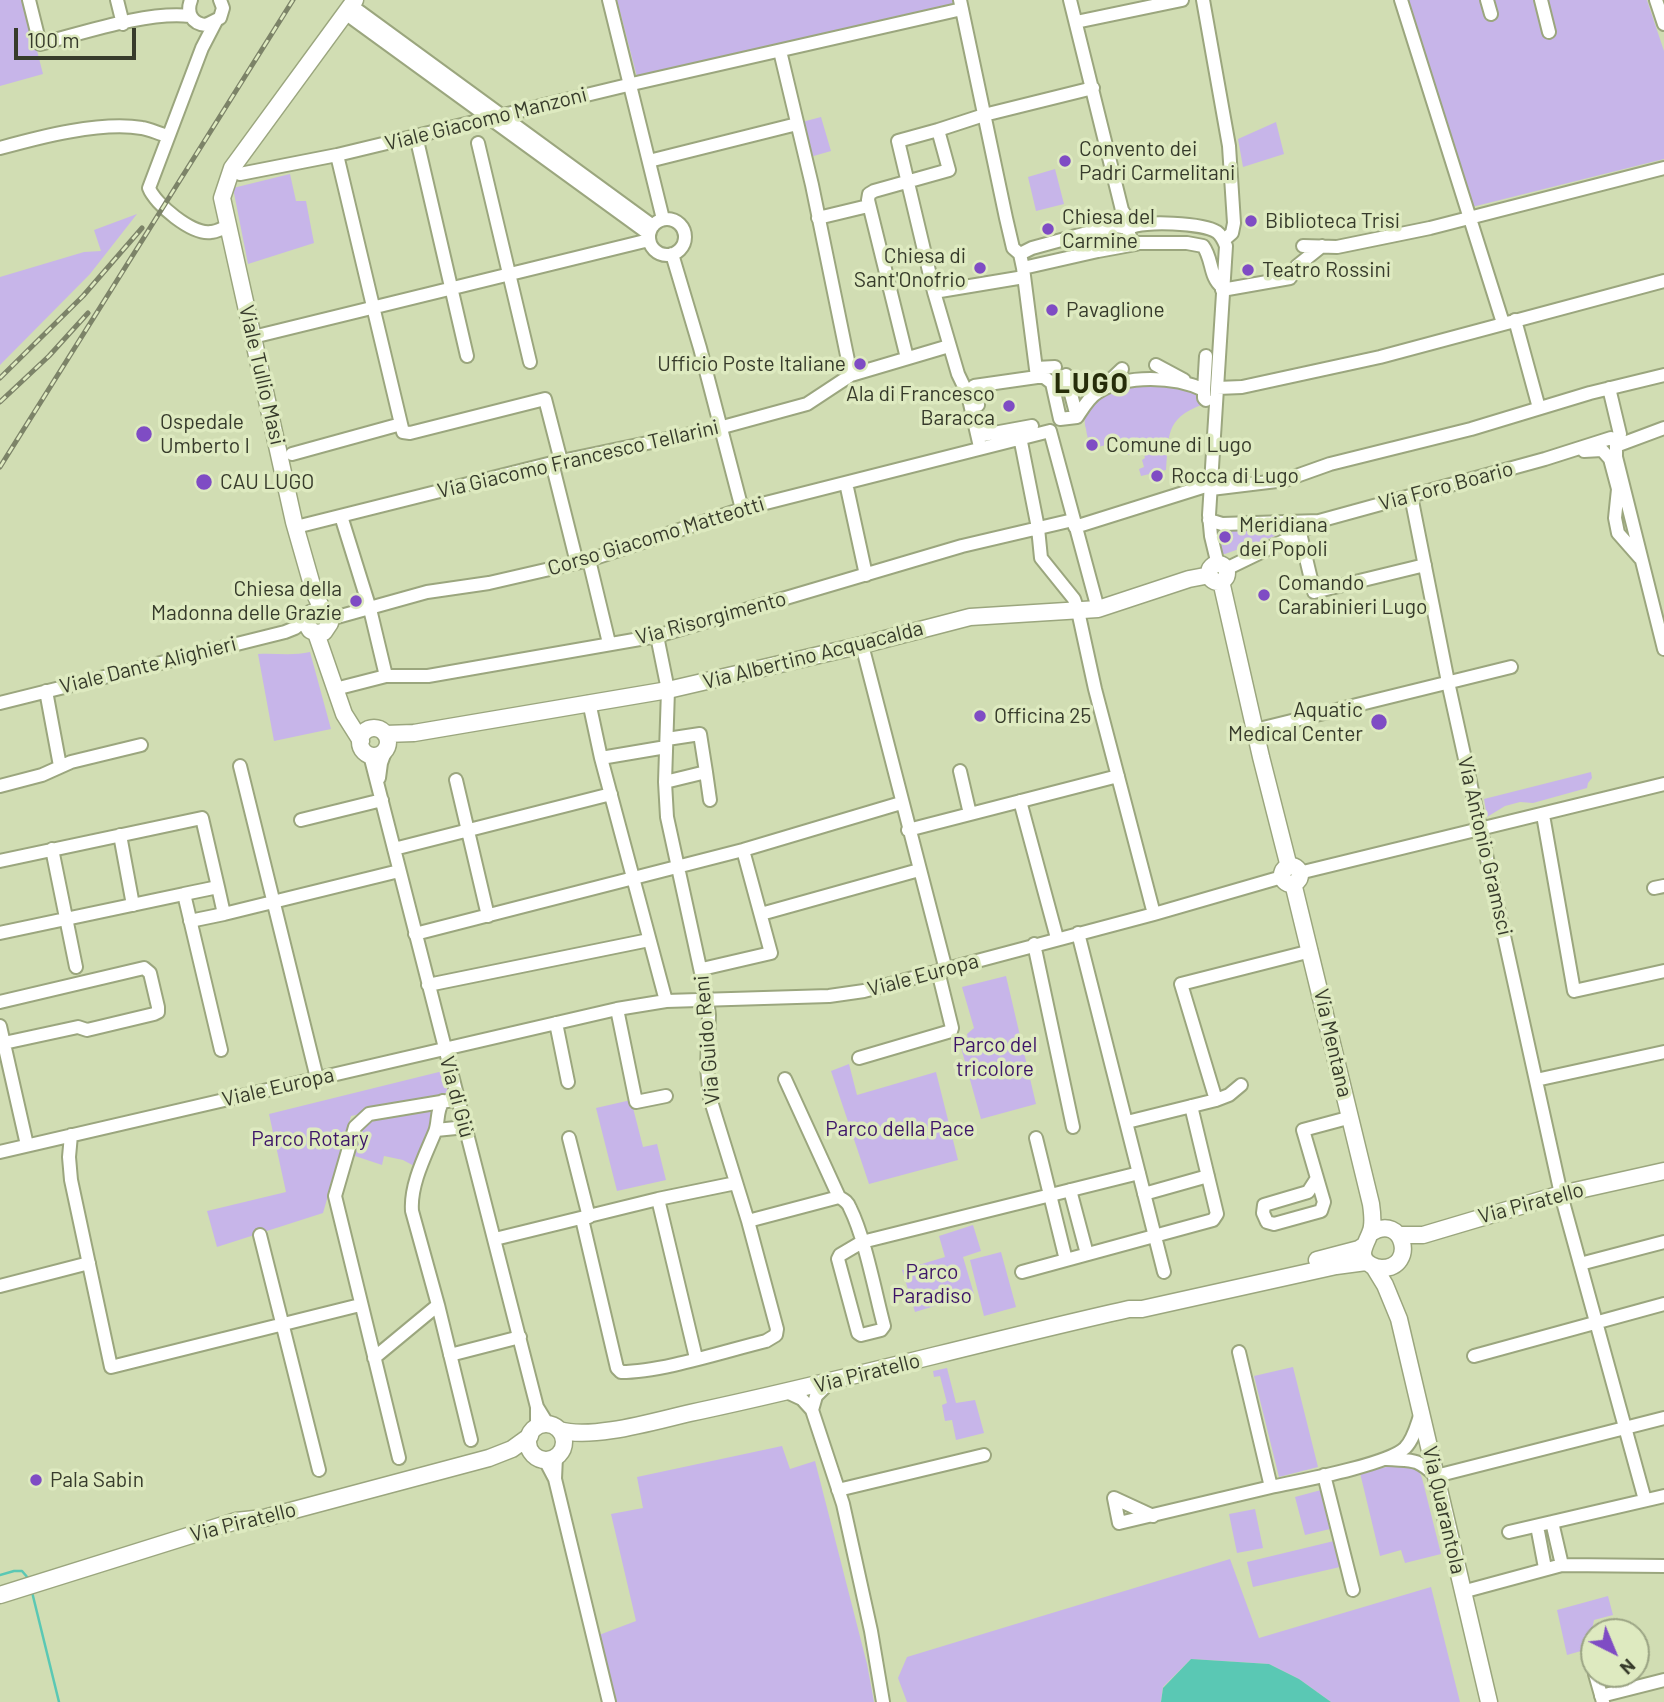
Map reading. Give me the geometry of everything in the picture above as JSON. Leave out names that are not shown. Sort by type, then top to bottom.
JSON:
[{"type":"main road","points":[[232,168],[354,8]]},
{"type":"main road","name":"Viale Tullio Masi","points":[[232,168],[222,198],[227,226],[296,527],[314,592],[315,623],[344,714],[376,743]]},
{"type":"main road","name":"Via Albertino Acquacalda","points":[[376,743],[414,733],[668,690],[970,617],[1098,609],[1189,579],[1219,573]]},
{"type":"main road","name":"Via Mentana","points":[[1219,573],[1371,1204],[1373,1224],[1368,1239]]},
{"type":"main road","name":"Viale Tullio Masi","points":[[315,623],[356,721],[376,743]]},
{"type":"main road","name":"Via Piratello","points":[[1129,1309],[1137,1304],[1359,1249],[1382,1228],[1423,1235],[1664,1171]]},
{"type":"main road","name":"Via Piratello","points":[[0,1595],[236,1521],[264,1518],[489,1458],[512,1449],[543,1429],[566,1432],[604,1431],[787,1392],[1129,1309],[1142,1309],[1336,1266],[1370,1265],[1382,1269],[1439,1238],[1562,1198],[1664,1178]]},
{"type":"main road","name":"Via Mentana","points":[[1371,1204],[1394,1232]]},
{"type":"main road","points":[[1394,1232],[1403,1243],[1399,1258]]},
{"type":"main road","points":[[1368,1239],[1363,1252],[1370,1265]]},
{"type":"main road","name":"Via Quarantola","points":[[1398,1320],[1394,1282],[1399,1258]]},
{"type":"main road","name":"Via Quarantola","points":[[1370,1265],[1385,1286],[1398,1320],[1489,1702]]},
{"type":"main road","points":[[543,1429],[564,1441],[550,1455],[529,1447],[543,1429]]},
{"type":"main road","name":"Via Piratello","points":[[489,1458],[527,1454],[550,1455],[604,1431]]},
{"type":"street","points":[[29,0],[40,44],[191,11]]},
{"type":"street","points":[[117,0],[123,24]]},
{"type":"street","points":[[253,337],[509,274],[654,230],[678,222],[685,230],[682,247],[672,254],[660,254],[651,246],[654,230],[649,161],[609,0]]},
{"type":"street","points":[[1070,0],[1122,210],[1131,227],[1130,239],[1136,244]]},
{"type":"street","points":[[1076,22],[1182,0]]},
{"type":"street","points":[[1203,0],[1230,158],[1234,223],[1232,233],[1224,240]]},
{"type":"street","points":[[1401,0],[1469,218],[1539,408]]},
{"type":"street","points":[[1487,0],[1490,14]]},
{"type":"street","points":[[1541,0],[1549,32]]},
{"type":"street","points":[[1656,0],[1664,24]]},
{"type":"street","points":[[224,3],[202,48],[149,188],[164,208],[197,230],[210,233],[227,226]]},
{"type":"street","points":[[961,5],[1016,251],[1024,273],[1037,373]]},
{"type":"street","name":"Viale Giacomo Manzoni","points":[[232,168],[240,174],[337,155],[779,51],[961,5]]},
{"type":"street","points":[[354,8],[494,117],[654,230]]},
{"type":"street","points":[[191,11],[206,25],[216,21]]},
{"type":"street","points":[[191,11],[202,38],[202,48]]},
{"type":"street","points":[[779,51],[851,375]]},
{"type":"street","points":[[1093,88],[985,115],[898,141],[949,346],[968,387],[983,435],[1077,416],[1122,369]]},
{"type":"street","points":[[649,161],[797,124]]},
{"type":"street","points":[[0,148],[44,136],[110,127],[141,128],[168,136]]},
{"type":"street","points":[[907,358],[867,206],[871,192],[949,170],[938,130]]},
{"type":"street","points":[[416,136],[467,356]]},
{"type":"street","points":[[478,143],[530,362]]},
{"type":"street","points":[[337,155],[404,432],[410,433],[545,399],[557,462],[583,561],[609,643]]},
{"type":"street","points":[[1303,246],[1337,247],[1469,218],[1664,169]]},
{"type":"street","points":[[818,218],[867,206]]},
{"type":"street","points":[[1016,251],[1116,226],[1186,225],[1217,232],[1226,246],[1209,393]]},
{"type":"street","points":[[1094,231],[1098,251]]},
{"type":"street","points":[[934,292],[1007,281],[1024,273],[1098,251],[1136,244],[1186,243],[1202,246],[1210,257],[1217,283],[1222,289]]},
{"type":"street","points":[[1222,289],[1290,278],[1297,266],[1322,246]]},
{"type":"street","points":[[672,254],[700,348],[742,509]]},
{"type":"street","points":[[1156,365],[1209,393],[1380,357],[1664,281]]},
{"type":"street","name":"Via Giacomo Francesco Tellarini","points":[[296,527],[557,462],[719,428],[807,404],[851,375],[949,346]]},
{"type":"street","points":[[1206,356],[1212,484],[1209,520],[1219,573]]},
{"type":"street","points":[[968,387],[1060,371],[1077,416]]},
{"type":"street","points":[[1037,373],[1052,383],[1059,419],[1050,431],[1020,437],[1038,528],[1041,558],[1074,599],[1078,611],[1095,689],[1154,914]]},
{"type":"street","name":"Via Risorgimento","points":[[343,687],[386,677],[428,676],[657,636],[962,546],[1038,528],[1074,524],[1212,484],[1284,480],[1330,464],[1471,429],[1609,388],[1664,375]]},
{"type":"street","points":[[1100,390],[1133,381],[1191,384]]},
{"type":"street","points":[[968,387],[981,447]]},
{"type":"street","points":[[1609,388],[1610,459],[1621,488],[1623,510],[1615,517],[1618,533],[1631,539],[1640,558],[1664,649]]},
{"type":"street","points":[[292,453],[401,424]]},
{"type":"street","name":"Via Foro Boario","points":[[1209,520],[1222,524],[1320,520],[1572,452],[1610,445],[1662,428]]},
{"type":"street","points":[[1050,431],[1098,609]]},
{"type":"street","name":"Corso Giacomo Matteotti","points":[[315,623],[427,592],[489,583],[583,561],[742,509],[1020,437]]},
{"type":"street","points":[[846,483],[866,575]]},
{"type":"street","name":"Via Antonio Gramsci","points":[[1411,496],[1448,682],[1562,1198],[1645,1500]]},
{"type":"street","points":[[341,516],[370,609],[386,677]]},
{"type":"street","name":"Via Foro Boario","points":[[1219,573],[1300,533],[1320,520]]},
{"type":"street","points":[[1300,533],[1314,592],[1425,565]]},
{"type":"street","name":"Viale Dante Alighieri","points":[[0,703],[315,623]]},
{"type":"street","name":"Via Guido Reni","points":[[657,636],[668,690],[665,782],[667,817],[707,1000],[710,1098],[777,1329],[776,1335],[766,1340],[696,1358]]},
{"type":"street","points":[[859,1058],[947,1034],[952,1028],[919,870],[862,645]]},
{"type":"street","points":[[1255,730],[1511,667]]},
{"type":"street","points":[[46,691],[60,766]]},
{"type":"street","points":[[589,702],[601,758],[666,1001]]},
{"type":"street","points":[[601,758],[700,734],[710,800]]},
{"type":"street","name":"Via di Giù","points":[[376,743],[379,786],[399,871],[543,1429]]},
{"type":"street","points":[[0,786],[42,775],[60,766],[141,745]]},
{"type":"street","points":[[240,766],[317,1078]]},
{"type":"street","points":[[960,771],[971,814]]},
{"type":"street","points":[[665,782],[706,772]]},
{"type":"street","points":[[908,830],[1118,776]]},
{"type":"street","points":[[456,780],[488,916]]},
{"type":"street","name":"Viale Europa","points":[[0,1152],[617,1010],[666,1001],[829,996],[864,991],[1291,875],[1664,784]]},
{"type":"street","points":[[394,849],[611,794]]},
{"type":"street","points":[[301,820],[382,800]]},
{"type":"street","points":[[1020,801],[1057,939]]},
{"type":"street","points":[[415,934],[743,850],[901,803]]},
{"type":"street","points":[[1543,815],[1574,991],[1664,971]]},
{"type":"street","points":[[0,861],[202,818],[224,914]]},
{"type":"street","points":[[120,835],[134,905]]},
{"type":"street","points":[[52,849],[76,967]]},
{"type":"street","points":[[702,969],[771,953],[743,850]]},
{"type":"street","points":[[761,914],[919,870]]},
{"type":"street","points":[[190,921],[399,871]]},
{"type":"street","points":[[0,933],[218,887]]},
{"type":"street","points":[[184,894],[221,1049]]},
{"type":"street","points":[[1078,933],[1164,1272]]},
{"type":"street","points":[[428,985],[649,940]]},
{"type":"street","points":[[1034,944],[1073,1127]]},
{"type":"street","points":[[1216,1100],[1181,984],[1311,951]]},
{"type":"street","points":[[0,1002],[142,968],[148,970],[158,1007],[156,1013],[87,1030],[78,1027],[4,1043]]},
{"type":"street","points":[[617,1010],[636,1102],[666,1096]]},
{"type":"street","points":[[556,1023],[568,1082]]},
{"type":"street","points":[[0,1026],[27,1145]]},
{"type":"street","points":[[1536,1080],[1664,1052]]},
{"type":"street","points":[[785,1079],[839,1196],[846,1200],[851,1208],[862,1242],[884,1326],[881,1330],[862,1335],[858,1333],[838,1259],[840,1255],[862,1242],[1139,1173]]},
{"type":"street","points":[[1127,1122],[1216,1100],[1229,1095],[1241,1085]]},
{"type":"street","points":[[399,1458],[335,1196],[355,1127],[369,1114],[458,1099]]},
{"type":"street","points":[[443,1101],[438,1109],[436,1130],[429,1142],[411,1202],[471,1440]]},
{"type":"street","points":[[1021,1272],[1213,1220],[1216,1217],[1191,1106]]},
{"type":"street","points":[[1317,1178],[1308,1192],[1264,1205],[1263,1213],[1267,1222],[1274,1224],[1321,1211],[1324,1202],[1317,1178],[1303,1130],[1344,1119]]},
{"type":"street","points":[[436,1130],[466,1127]]},
{"type":"street","points":[[71,1135],[71,1180],[111,1367],[360,1305]]},
{"type":"street","points":[[569,1138],[617,1368],[621,1372],[634,1372],[696,1358],[659,1199]]},
{"type":"street","points":[[1036,1138],[1066,1260]]},
{"type":"street","points":[[54,1139],[71,1180]]},
{"type":"street","points":[[1144,1194],[1208,1176]]},
{"type":"street","points":[[495,1239],[736,1183]]},
{"type":"street","points":[[1070,1189],[1087,1254]]},
{"type":"street","points":[[748,1222],[839,1196]]},
{"type":"street","points":[[260,1235],[319,1470]]},
{"type":"street","points":[[1580,1264],[1664,1242]]},
{"type":"street","points":[[0,1286],[89,1263]]},
{"type":"street","points":[[1474,1356],[1664,1304]]},
{"type":"street","points":[[374,1358],[438,1305]]},
{"type":"street","points":[[450,1354],[520,1337]]},
{"type":"street","points":[[1239,1352],[1271,1487]]},
{"type":"street","points":[[812,1410],[816,1396],[830,1382]]},
{"type":"street","points":[[787,1392],[802,1399],[812,1410],[838,1490],[854,1552],[883,1702]]},
{"type":"street","points":[[1408,1453],[1421,1413]]},
{"type":"street","points":[[1408,1453],[1436,1476],[1664,1418]]},
{"type":"street","points":[[1153,1516],[1429,1447]]},
{"type":"street","points":[[550,1455],[608,1702]]},
{"type":"street","points":[[838,1490],[984,1455]]},
{"type":"street","points":[[1324,1475],[1353,1590]]},
{"type":"street","points":[[1509,1532],[1664,1496]]},
{"type":"street","points":[[1552,1522],[1562,1565]]},
{"type":"street","points":[[1537,1526],[1545,1568]]},
{"type":"street","points":[[1462,1592],[1562,1565],[1664,1566]]},
{"type":"street","points":[[1602,1699],[1664,1680]]},
{"type":"green space","points":[[0,0],[24,0],[43,74],[0,86]]},
{"type":"green space","points":[[617,0],[953,0],[954,3],[637,77]]},
{"type":"green space","points":[[1408,0],[1647,0],[1664,51],[1664,159],[1472,207]]},
{"type":"green space","points":[[821,117],[831,151],[810,157],[802,122]]},
{"type":"green space","points":[[1276,122],[1284,154],[1243,167],[1238,139]]},
{"type":"green space","points":[[1055,169],[1064,204],[1036,211],[1028,177]]},
{"type":"green space","points":[[290,174],[296,201],[306,201],[314,243],[248,264],[233,188]]},
{"type":"green space","points":[[137,214],[90,274],[0,365],[0,277],[84,252],[101,251],[94,230]]},
{"type":"green space","points":[[1143,385],[1187,388],[1199,397],[1201,405],[1181,416],[1171,430],[1166,470],[1141,476],[1139,469],[1144,467],[1142,460],[1145,458],[1143,451],[1128,455],[1124,441],[1093,448],[1087,435],[1085,418],[1088,408],[1102,395]]},
{"type":"green space","points":[[1285,524],[1286,532],[1225,554],[1221,554],[1214,528]]},
{"type":"green space","points":[[310,652],[331,729],[274,741],[258,654]]},
{"type":"green space","points":[[1591,772],[1592,778],[1587,788],[1533,803],[1520,802],[1505,806],[1487,817],[1484,799]]},
{"type":"green space","name":"Parco del tricolore","points":[[1006,976],[1036,1104],[981,1119],[960,1044],[968,1040],[967,1034],[974,1028],[962,987]]},
{"type":"green space","name":"Parco della Pace","points":[[849,1064],[857,1095],[936,1072],[958,1160],[869,1184],[831,1071]]},
{"type":"green space","name":"Parco Rotary","points":[[443,1071],[449,1094],[351,1116],[323,1213],[217,1247],[207,1211],[286,1192],[269,1114]]},
{"type":"green space","points":[[631,1100],[643,1147],[657,1144],[666,1180],[617,1191],[596,1108]]},
{"type":"green space","points":[[432,1110],[433,1124],[418,1168],[403,1160],[384,1156],[382,1165],[355,1156],[359,1134],[372,1122],[392,1115]]},
{"type":"green space","name":"Parco Paradiso","points":[[973,1225],[981,1251],[963,1257],[974,1294],[915,1312],[902,1270],[945,1257],[939,1236]]},
{"type":"green space","points":[[1001,1252],[1016,1307],[984,1316],[970,1260]]},
{"type":"green space","points":[[1293,1367],[1318,1467],[1279,1477],[1254,1376]]},
{"type":"green space","points":[[947,1368],[956,1403],[975,1400],[984,1433],[956,1440],[952,1420],[945,1421],[942,1405],[947,1403],[940,1376],[934,1377],[933,1371]]},
{"type":"green space","points":[[782,1446],[790,1469],[815,1461],[867,1664],[874,1702],[616,1702],[599,1635],[636,1621],[611,1514],[643,1508],[637,1477]]},
{"type":"green space","points":[[1395,1465],[1412,1465],[1418,1469],[1441,1554],[1405,1563],[1401,1550],[1380,1556],[1360,1473]]},
{"type":"green space","points":[[1321,1490],[1330,1529],[1305,1535],[1295,1497]]},
{"type":"green space","points":[[1255,1509],[1263,1548],[1237,1553],[1229,1514]]},
{"type":"green space","points":[[1334,1541],[1340,1567],[1253,1587],[1247,1562]]},
{"type":"green space","points":[[1230,1559],[1259,1638],[1431,1587],[1460,1702],[1331,1702],[1299,1679],[1269,1664],[1191,1659],[1163,1687],[1161,1702],[907,1702],[898,1678],[907,1657]]},
{"type":"green space","points":[[1608,1596],[1613,1615],[1580,1618],[1580,1651],[1567,1655],[1557,1610]]},
{"type":"water","points":[[1191,1659],[1269,1664],[1299,1679],[1331,1702],[1161,1702],[1163,1688]]},
{"type":"waterway","points":[[0,1575],[22,1571],[28,1578]]},
{"type":"waterway","points":[[32,1592],[59,1702]]},
{"type":"railway","points":[[0,467],[293,0]]},
{"type":"railway","points":[[0,378],[83,296],[142,228]]},
{"type":"railway","points":[[0,402],[49,356],[88,313]]},
{"type":"place","name":"Convento dei Padri Carmelitani","points":[[1065,161]]},
{"type":"place","name":"Biblioteca Trisi","points":[[1251,221]]},
{"type":"place","name":"Chiesa del Carmine","points":[[1048,229]]},
{"type":"place","name":"Chiesa di Sant'Onofrio","points":[[980,268]]},
{"type":"place","name":"Teatro Rossini","points":[[1248,270]]},
{"type":"place","name":"Pavaglione","points":[[1052,310]]},
{"type":"place","name":"Ufficio Poste Italiane","points":[[860,364]]},
{"type":"place","name":"Ala di Francesco Baracca","points":[[1009,406]]},
{"type":"place","name":"Ospedale Umberto I","points":[[144,434]]},
{"type":"place","name":"Comune di Lugo","points":[[1092,445]]},
{"type":"place","name":"Rocca di Lugo","points":[[1157,476]]},
{"type":"place","name":"CAU LUGO","points":[[204,482]]},
{"type":"place","name":"Meridiana dei Popoli","points":[[1225,537]]},
{"type":"place","name":"Comando Carabinieri Lugo","points":[[1264,595]]},
{"type":"place","name":"Chiesa della Madonna delle Grazie","points":[[356,601]]},
{"type":"place","name":"Officina 25","points":[[980,716]]},
{"type":"place","name":"Aquatic Medical Center","points":[[1379,722]]},
{"type":"place","name":"Pala Sabin","points":[[36,1480]]},
{"type":"district","name":"LUGO","points":[[1092,384]]}]
